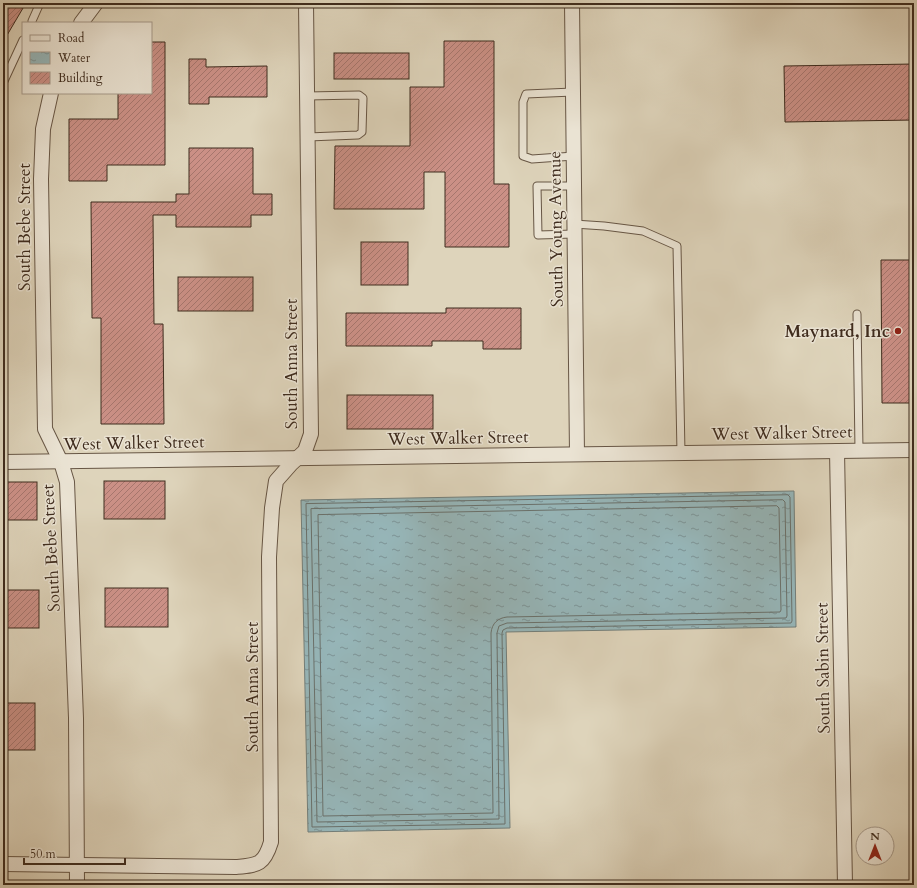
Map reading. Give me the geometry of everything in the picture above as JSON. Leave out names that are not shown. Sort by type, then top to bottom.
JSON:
[{"type":"street","name":"South Anna Street","points":[[76,865],[251,866],[258,863],[267,855],[271,842],[269,557],[272,508],[276,481],[305,451],[311,434],[306,3]]},
{"type":"street","name":"South Young Avenue","points":[[572,3],[577,454]]},
{"type":"street","points":[[81,22],[94,5]]},
{"type":"street","name":"South Bebe Street","points":[[51,94],[43,129],[41,179],[45,429],[61,462],[67,482],[76,718],[77,885]]},
{"type":"street","name":"West Walker Street","points":[[3,462],[914,450]]},
{"type":"street","name":"South Sabin Street","points":[[837,451],[845,885]]},
{"type":"street","points":[[3,864],[76,865]]},
{"type":"lane","points":[[33,22],[40,3]]},
{"type":"lane","points":[[4,81],[22,42]]},
{"type":"lane","points":[[573,92],[526,94],[522,102],[523,156],[532,159],[574,156]]},
{"type":"lane","points":[[308,96],[359,95],[363,98],[362,132],[358,134],[308,136]]},
{"type":"lane","points":[[574,186],[538,186],[538,235],[604,226],[643,231],[677,246],[681,452]]},
{"type":"lane","points":[[857,314],[859,450]]},
{"type":"water","points":[[794,491],[796,627],[506,632],[510,828],[308,832],[301,500]]},
{"type":"building","points":[[3,3],[26,3],[3,42]]},
{"type":"building","points":[[444,41],[494,41],[494,184],[509,184],[509,247],[445,247],[445,172],[424,172],[424,209],[334,209],[335,146],[410,146],[410,87],[444,87]]},
{"type":"building","points":[[152,42],[165,42],[165,165],[107,165],[107,181],[69,181],[69,119],[118,119],[118,94],[152,94]]},
{"type":"building","points":[[334,53],[409,53],[409,79],[334,79]]},
{"type":"building","points":[[189,59],[206,59],[206,67],[267,66],[267,97],[209,97],[209,104],[189,104]]},
{"type":"building","points":[[914,64],[914,120],[785,122],[784,66]]},
{"type":"building","points":[[189,148],[253,148],[253,194],[272,194],[272,215],[251,215],[251,227],[176,227],[176,215],[153,215],[154,324],[163,324],[164,424],[101,424],[101,318],[92,318],[91,202],[176,202],[176,194],[189,194]]},
{"type":"building","points":[[361,242],[408,242],[408,285],[361,285]]},
{"type":"building","name":"Maynard, Inc","points":[[881,260],[914,260],[914,403],[882,403]]},
{"type":"building","points":[[178,277],[253,277],[253,311],[178,311]]},
{"type":"building","points":[[446,308],[521,308],[521,349],[483,349],[483,341],[432,341],[432,346],[346,346],[346,313],[446,313]]},
{"type":"building","points":[[347,395],[433,395],[433,429],[347,429]]},
{"type":"building","points":[[104,481],[165,481],[165,519],[104,519]]},
{"type":"building","points":[[3,482],[37,482],[37,520],[3,520]]},
{"type":"building","points":[[105,588],[168,588],[168,627],[105,627]]},
{"type":"building","points":[[3,590],[39,590],[39,628],[3,628]]},
{"type":"building","points":[[3,703],[35,703],[35,750],[3,750]]},
{"type":"place","name":"Maynard, Inc","points":[[898,331]]}]
